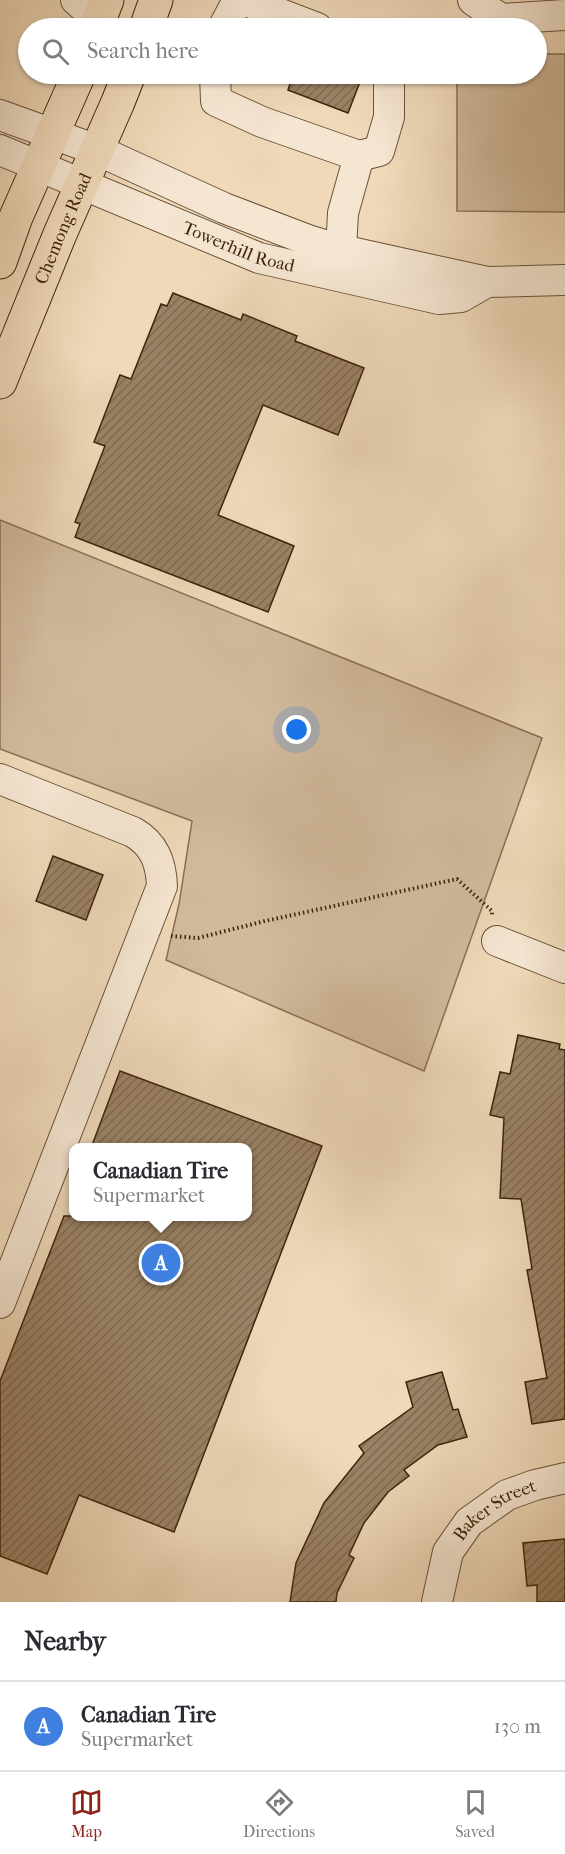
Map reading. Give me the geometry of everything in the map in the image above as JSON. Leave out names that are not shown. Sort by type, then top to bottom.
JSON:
[{"type":"main road","points":[[150,18],[156,0]]},
{"type":"main road","points":[[0,262],[15,217],[76,84]]},
{"type":"main road","name":"Chemong Road","points":[[0,382],[125,84]]},
{"type":"street","points":[[228,18],[238,0]]},
{"type":"street","points":[[244,0],[291,18]]},
{"type":"street","points":[[473,0],[501,18],[565,15]]},
{"type":"street","points":[[216,84],[216,101],[262,122],[359,156],[379,150],[389,117],[389,84]]},
{"type":"street","name":"Towerhill Road","points":[[0,115],[97,150],[224,208],[341,250],[487,282],[565,280]]},
{"type":"street","name":"Towerhill Road","points":[[0,150],[260,258],[334,277],[440,299],[461,297],[487,282]]},
{"type":"street","points":[[341,250],[343,213],[359,156]]},
{"type":"street","points":[[0,779],[144,838],[156,853],[161,868],[162,886],[0,1303]]},
{"type":"street","points":[[497,941],[565,968]]},
{"type":"street","name":"Baker Street","points":[[437,1602],[448,1552],[469,1522],[507,1495],[565,1478]]},
{"type":"path","points":[[144,934],[198,938],[457,879],[492,911],[497,941]]},
{"type":"shaded area","points":[[547,54],[565,54],[565,212],[457,211],[457,84],[547,84]]},
{"type":"shaded area","points":[[0,520],[542,738],[424,1071],[166,960],[179,904],[192,821],[0,749]]},
{"type":"building","points":[[290,84],[359,84],[348,113],[288,90]]},
{"type":"building","points":[[173,293],[241,320],[243,314],[297,336],[295,341],[364,368],[338,435],[263,405],[218,515],[294,546],[268,612],[75,537],[80,524],[75,522],[105,446],[94,442],[120,375],[131,379],[161,304],[167,306]]},
{"type":"building","points":[[53,856],[103,875],[86,920],[36,901]]},
{"type":"building","points":[[518,1035],[560,1044],[559,1049],[565,1050],[565,1419],[532,1424],[525,1382],[547,1378],[527,1270],[532,1269],[521,1199],[500,1198],[504,1118],[490,1115],[500,1072],[510,1074]]},
{"type":"building","points":[[120,1071],[322,1146],[174,1532],[79,1495],[47,1574],[0,1556],[0,1381],[64,1216],[69,1216],[69,1221],[252,1221],[252,1143],[93,1143]]},
{"type":"building","points":[[442,1372],[453,1410],[458,1409],[467,1437],[438,1445],[404,1470],[409,1476],[388,1492],[364,1523],[349,1555],[354,1558],[337,1593],[336,1602],[290,1602],[296,1563],[324,1503],[364,1453],[359,1446],[413,1407],[406,1382]]},
{"type":"building","points":[[565,1539],[565,1602],[537,1602],[537,1585],[527,1586],[523,1543]]},
{"type":"place","name":"Canadian Tire","points":[[161,1263]]}]
